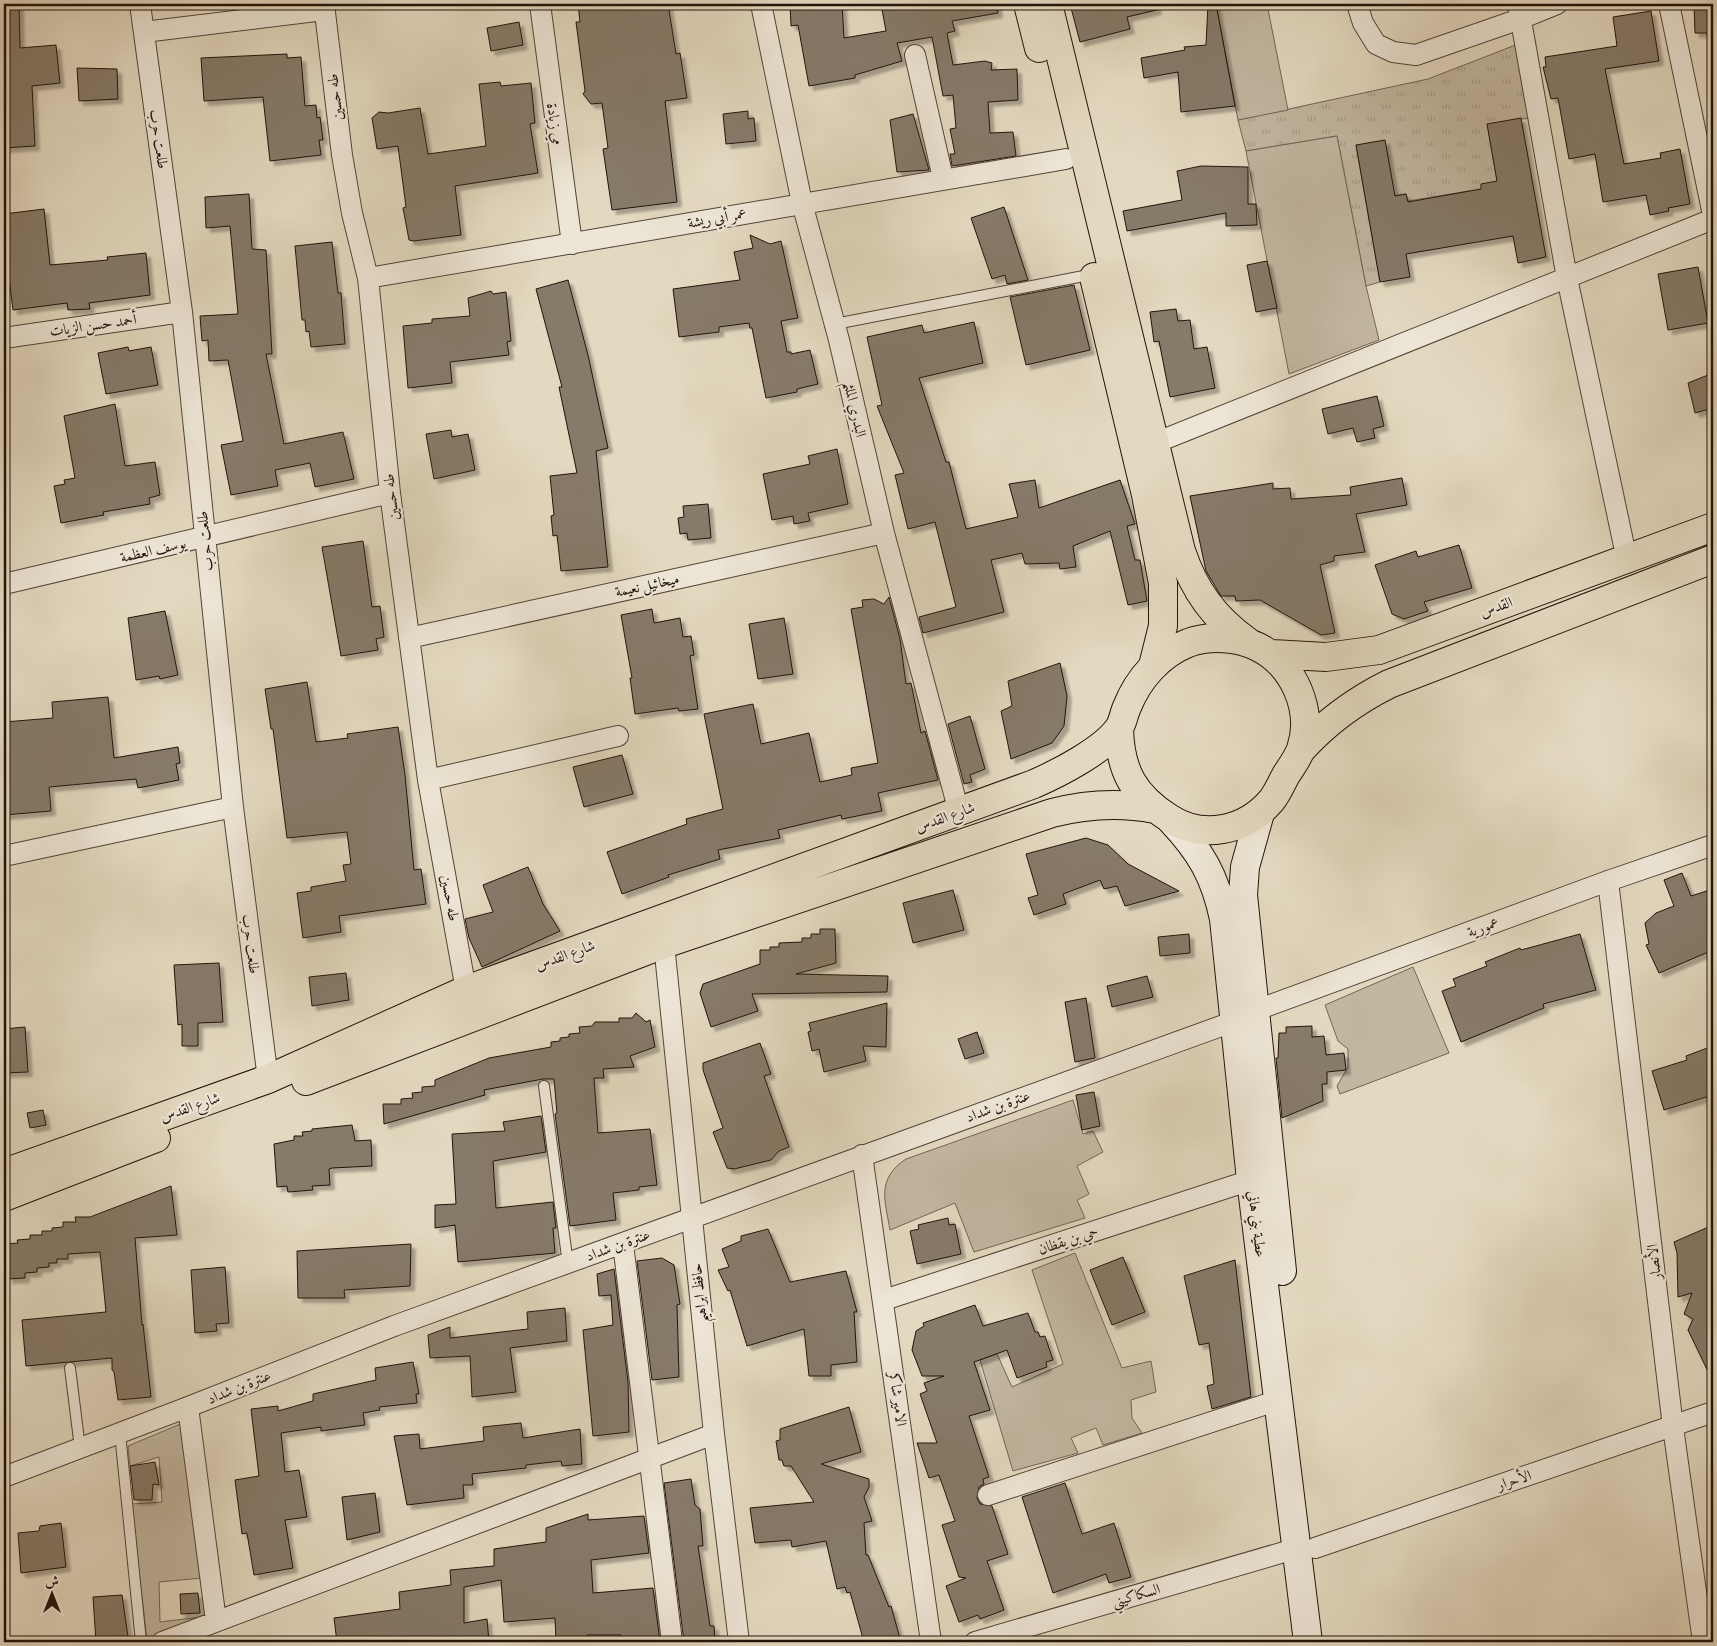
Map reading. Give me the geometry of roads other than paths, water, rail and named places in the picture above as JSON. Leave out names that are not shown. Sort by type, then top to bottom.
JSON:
[{"type":"main road","points":[[1028,4],[1146,495],[1163,583],[1164,626],[1154,666],[1139,685],[1127,705],[1119,728],[1120,751],[1126,773],[1138,793],[1163,814]]},
{"type":"main road","points":[[1048,4],[1155,444],[1189,574],[1200,595],[1214,614],[1232,630],[1262,649],[1290,674],[1301,697],[1305,723],[1301,750]]},
{"type":"main road","name":"القدس","points":[[1154,666],[1170,653],[1189,643],[1210,638],[1231,639],[1262,649],[1326,657],[1379,650],[1713,527]]},
{"type":"main road","points":[[4,1197],[664,944],[1052,813],[1093,804],[1134,805],[1163,814],[1188,827],[1216,830],[1244,823],[1260,813],[1272,800],[1301,750],[1320,729],[1341,712],[1389,684],[1713,560]]},
{"type":"main road","name":"شارع القدس","points":[[4,1173],[268,1079],[466,990],[959,812],[1053,775],[1088,754],[1119,728]]},
{"type":"main road","points":[[1260,813],[1245,867],[1244,1016],[1271,1180],[1306,1548],[1326,1642]]},
{"type":"main road","name":"عطية بني هاني","points":[[1163,814],[1191,841],[1207,865],[1218,891],[1244,1016],[1251,1180],[1279,1400],[1306,1548],[1308,1642]]},
{"type":"street","name":"طلعت حرب","points":[[140,4],[182,312],[233,807],[268,1079]]},
{"type":"street","name":"مي زيادة","points":[[540,4],[572,244]]},
{"type":"street","name":"البدري الملثم","points":[[760,4],[802,202],[835,324],[884,533],[959,812]]},
{"type":"street","points":[[1357,4],[1363,23],[1376,44],[1394,52],[1416,55],[1519,11],[1557,4]]},
{"type":"street","points":[[1669,4],[1713,215]]},
{"type":"street","points":[[144,32],[324,7]]},
{"type":"street","name":"طه حسين","points":[[324,7],[342,155],[352,213],[368,278],[390,493],[428,780],[466,990]]},
{"type":"street","points":[[1519,11],[1567,278],[1627,560]]},
{"type":"street","points":[[915,55],[943,178]]},
{"type":"street","name":"عمر أبي ريشة","points":[[368,278],[572,244],[802,202],[1066,159]]},
{"type":"street","points":[[1155,444],[1713,219]]},
{"type":"street","name":"أحمد حسن الزيات","points":[[4,338],[182,312]]},
{"type":"street","name":"يوسف العظمة","points":[[4,584],[390,493]]},
{"type":"street","name":"ميخائيل نعيمة","points":[[410,638],[884,533]]},
{"type":"street","points":[[428,780],[618,736]]},
{"type":"street","points":[[4,856],[233,807]]},
{"type":"street","name":"عمورية","points":[[1244,1016],[1608,881],[1713,845]]},
{"type":"street","name":"الأنصار","points":[[1608,881],[1673,1427],[1703,1642]]},
{"type":"street","name":"حافظ ابراهيم","points":[[664,944],[690,1218],[740,1642]]},
{"type":"street","name":"عنترة بن شداد","points":[[4,1477],[188,1408],[394,1326],[1244,1016]]},
{"type":"street","name":"الامير شاكر","points":[[862,1155],[931,1642]]},
{"type":"street","name":"حي بن يقظان","points":[[884,1300],[1251,1180]]},
{"type":"street","points":[[623,1244],[672,1642]]},
{"type":"street","points":[[988,1495],[1279,1400]]},
{"type":"street","points":[[188,1408],[216,1621]]},
{"type":"street","name":"الأحرار","points":[[1306,1548],[1673,1427],[1713,1412]]},
{"type":"street","points":[[162,1642],[714,1434]]},
{"type":"street","name":"السكاكيني","points":[[975,1642],[1306,1548]]},
{"type":"lane","points":[[835,324],[1094,274]]},
{"type":"lane","points":[[544,1086],[568,1264]]},
{"type":"lane","points":[[70,1368],[80,1448]]},
{"type":"lane","points":[[120,1433],[141,1642]]}]
